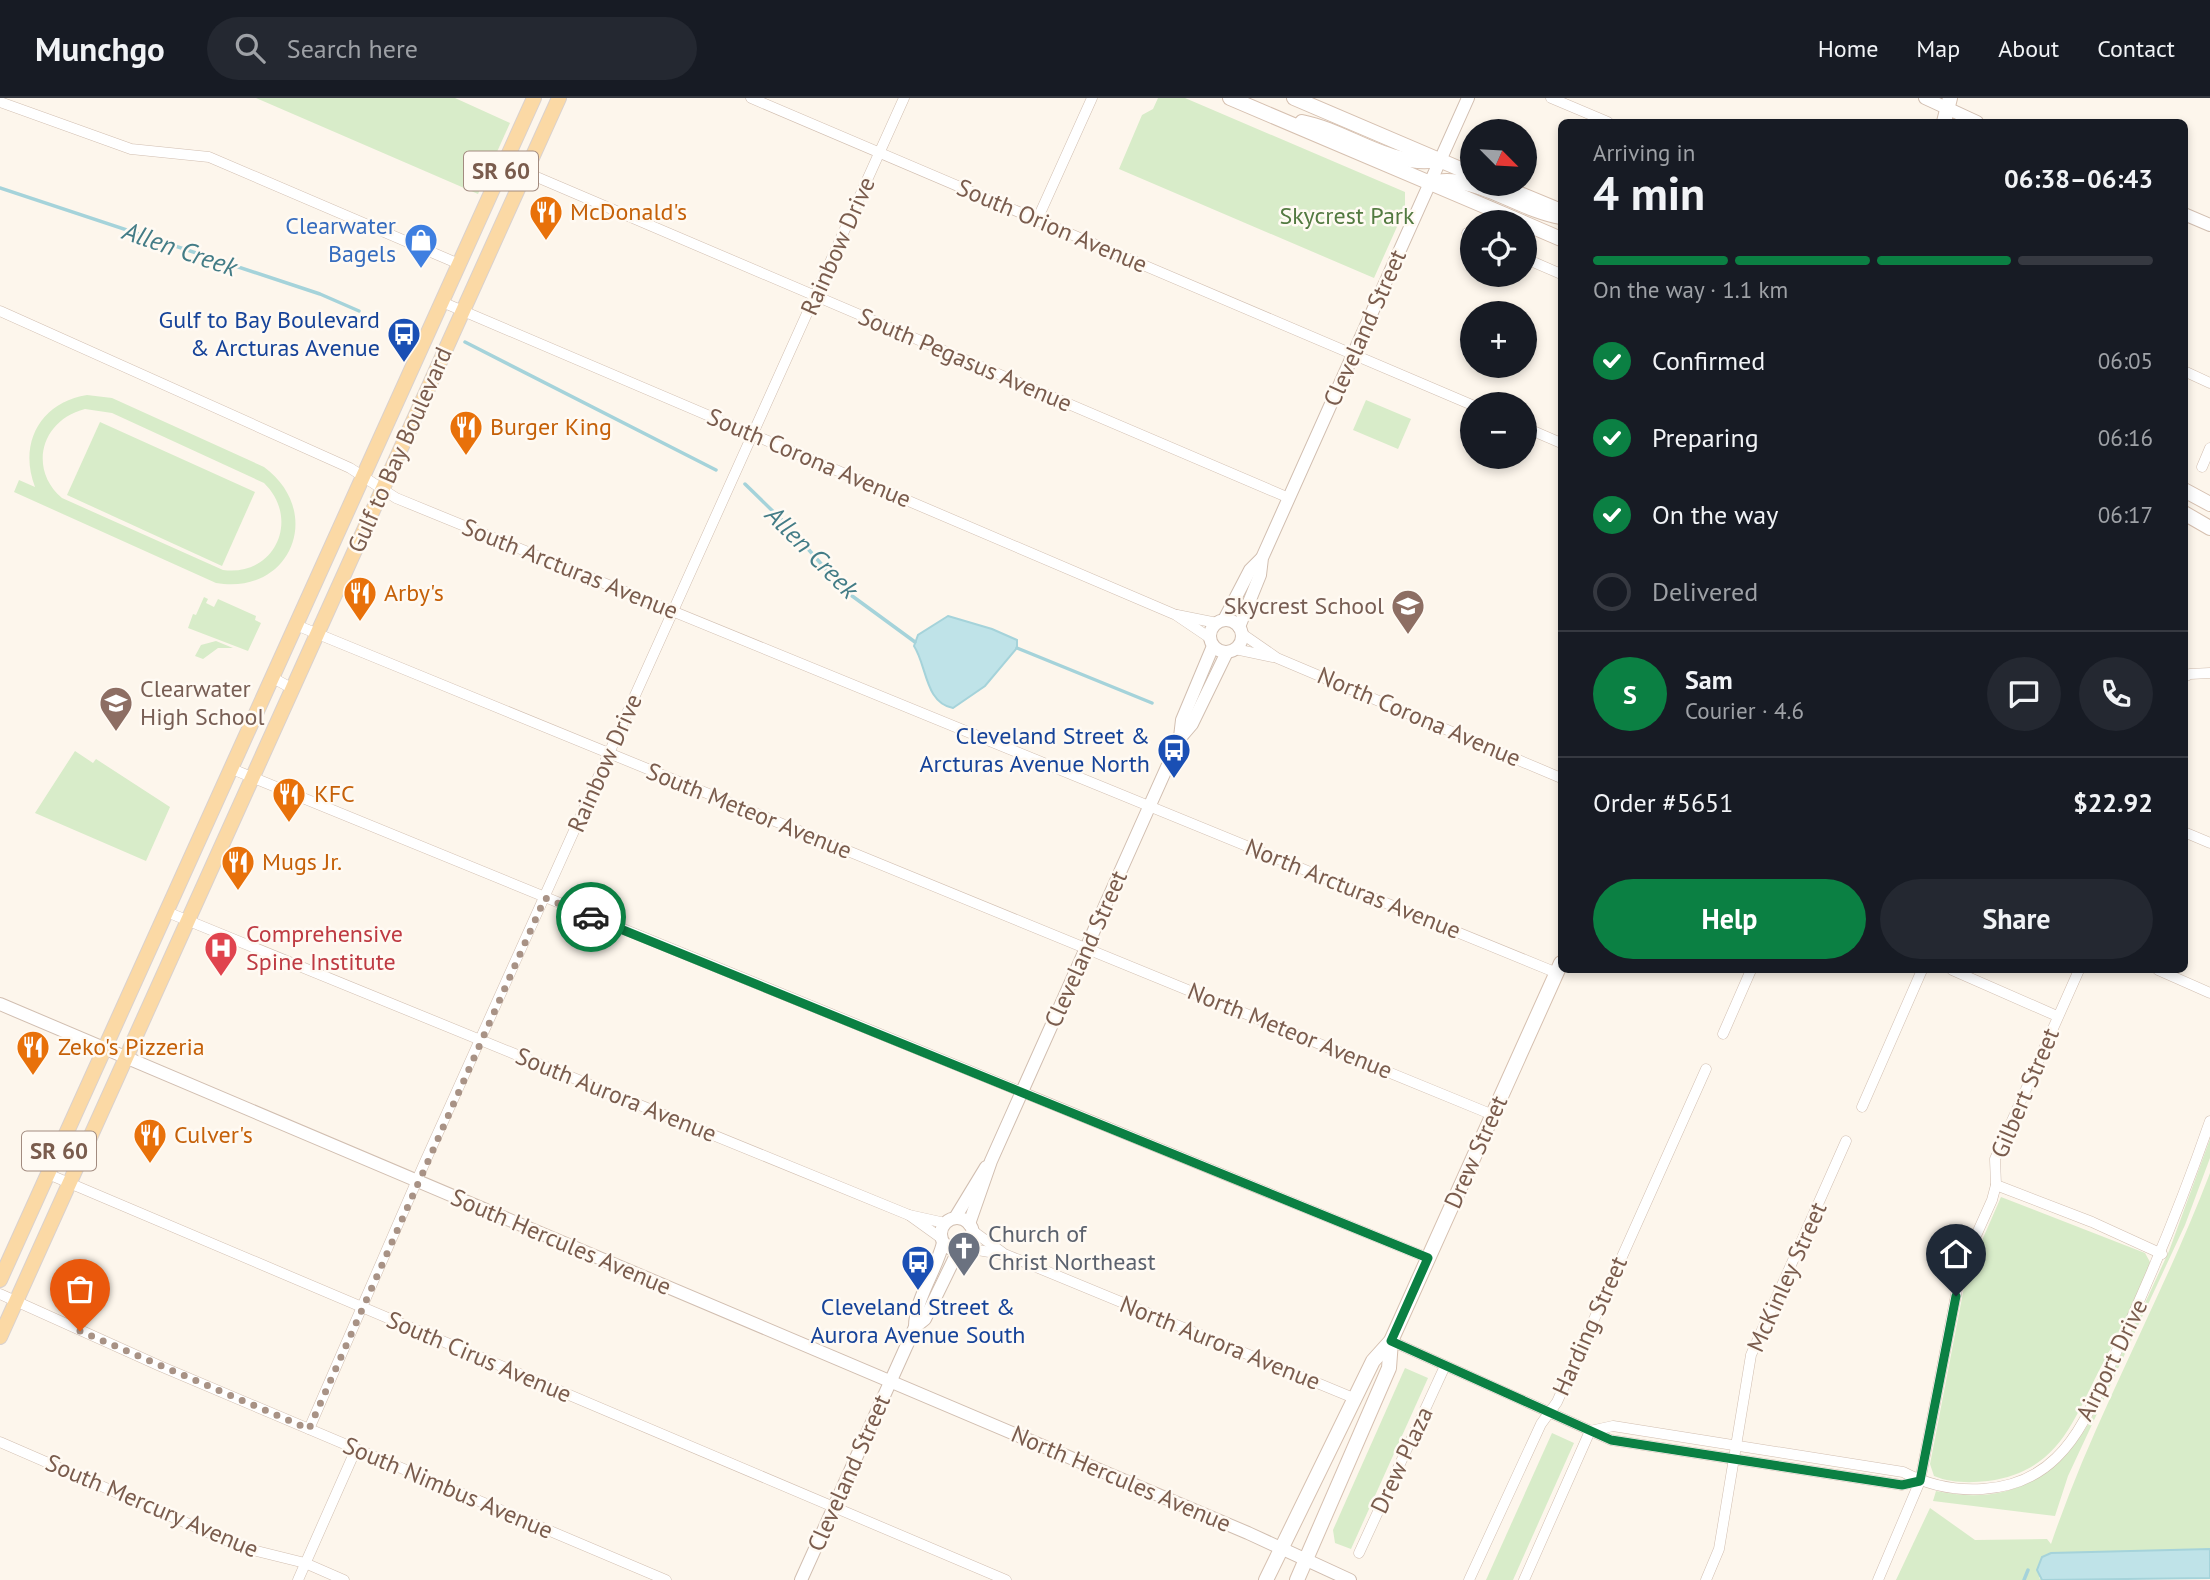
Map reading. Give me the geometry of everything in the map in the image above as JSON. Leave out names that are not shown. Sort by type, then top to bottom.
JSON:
[{"type":"main road","name":"Gulf to Bay Boulevard","points":[[0,1280],[534,98]]},
{"type":"main road","name":"Gulf to Bay Boulevard","points":[[0,1338],[559,98]]},
{"type":"main road","points":[[1230,98],[1493,210]]},
{"type":"main road","points":[[1294,98],[1460,169]]},
{"type":"main road","points":[[1273,117],[1325,127],[1404,161],[1440,160]]},
{"type":"main road","points":[[1430,183],[1442,180],[1464,181],[1537,213],[1558,216]]},
{"type":"main road","points":[[1525,196],[1558,210]]},
{"type":"main road","points":[[1537,229],[1558,238]]},
{"type":"main road","points":[[2188,492],[2210,504]]},
{"type":"main road","points":[[2188,515],[2210,528]]},
{"type":"main road","name":"Drew Street","points":[[1266,1580],[1373,1361],[1391,1341],[1558,970]]},
{"type":"main road","name":"Drew Street","points":[[1297,1580],[1389,1368],[1391,1341]]},
{"type":"street","name":"South Orion Avenue","points":[[751,98],[1460,400]]},
{"type":"street","name":"Rainbow Drive","points":[[309,1429],[417,1180],[904,98]]},
{"type":"street","points":[[1037,220],[1092,98]]},
{"type":"street","name":"Cleveland Street","points":[[971,1227],[991,1161],[1180,738],[1192,724],[1231,651],[1241,642],[1240,630],[1260,575],[1262,558],[1468,98]]},
{"type":"street","points":[[1551,98],[1601,119]]},
{"type":"street","points":[[1925,98],[1970,119]]},
{"type":"street","points":[[0,102],[131,149],[209,157],[459,264]]},
{"type":"street","name":"South Pegasus Avenue","points":[[525,172],[1289,498]]},
{"type":"street","points":[[2188,216],[2210,225]]},
{"type":"street","points":[[1537,264],[1558,273]]},
{"type":"street","name":"South Corona Avenue","points":[[442,302],[1176,615],[1211,642]]},
{"type":"street","name":"South Arcturas Avenue","points":[[0,311],[327,457],[396,498],[1150,805]]},
{"type":"street","points":[[2188,373],[2210,383]]},
{"type":"street","points":[[1537,433],[1558,442]]},
{"type":"street","points":[[2202,467],[2210,449]]},
{"type":"street","name":"Cleveland Street","points":[[1180,738],[1182,720],[1220,621],[1250,570],[1262,558]]},
{"type":"street","name":"South Corona Avenue","points":[[1176,615],[1220,621]]},
{"type":"street","points":[[1220,621],[1240,630]]},
{"type":"street","name":"South Meteor Avenue","points":[[296,625],[1087,948]]},
{"type":"street","name":"North Corona Avenue","points":[[1240,630],[1277,657],[1558,777]]},
{"type":"street","points":[[1211,642],[1231,651]]},
{"type":"street","name":"North Corona Avenue","points":[[1231,651],[1277,657]]},
{"type":"street","points":[[2188,675],[2210,673]]},
{"type":"street","points":[[273,678],[293,689]]},
{"type":"street","points":[[232,769],[1428,1258]]},
{"type":"street","name":"North Arcturas Avenue","points":[[1150,805],[1558,968]]},
{"type":"street","points":[[2188,833],[2210,843]]},
{"type":"street","name":"South Aurora Avenue","points":[[167,912],[909,1215],[950,1220]]},
{"type":"street","name":"North Meteor Avenue","points":[[1087,948],[1493,1115]]},
{"type":"street","points":[[1723,1034],[1750,973]]},
{"type":"street","points":[[1862,1107],[1921,973]]},
{"type":"street","points":[[1959,973],[2057,1016]]},
{"type":"street","name":"Gilbert Street","points":[[1878,1580],[1920,1481],[1961,1269],[1996,1185],[1994,1169],[1998,1149],[2077,973]]},
{"type":"street","points":[[2165,973],[2210,993]]},
{"type":"street","name":"South Hercules Avenue","points":[[0,1004],[891,1381]]},
{"type":"street","name":"Harding Street","points":[[1469,1580],[1541,1424],[1557,1402],[1706,1069]]},
{"type":"street","name":"Airport Drive","points":[[1920,1481],[1940,1487],[1985,1489],[2026,1479],[2056,1458],[2086,1417],[2162,1254],[2210,1121]]},
{"type":"street","name":"McKinley Street","points":[[1706,1580],[1719,1549],[1751,1355],[1846,1141]]},
{"type":"street","name":"Cleveland Street","points":[[950,1220],[991,1161]]},
{"type":"street","name":"South Cirus Avenue","points":[[48,1174],[1006,1580]]},
{"type":"street","points":[[1996,1185],[2092,1222],[2162,1254]]},
{"type":"street","name":"South Aurora Avenue","points":[[909,1215],[942,1241]]},
{"type":"street","points":[[950,1220],[971,1227],[972,1241],[962,1249],[950,1249],[942,1241],[950,1220]]},
{"type":"street","name":"North Aurora Avenue","points":[[971,1227],[1006,1255]]},
{"type":"street","name":"Cleveland Street","points":[[801,1580],[915,1327],[915,1314],[939,1262],[942,1241]]},
{"type":"street","name":"Cleveland Street","points":[[915,1327],[925,1319],[948,1266],[962,1249]]},
{"type":"street","name":"North Aurora Avenue","points":[[962,1249],[1006,1255],[1356,1399]]},
{"type":"street","name":"South Nimbus Avenue","points":[[0,1294],[309,1429],[666,1580]]},
{"type":"street","points":[[1391,1341],[1611,1440],[1732,1461],[1902,1485],[1920,1481]]},
{"type":"street","name":"Drew Plaza","points":[[1359,1553],[1445,1366]]},
{"type":"street","name":"North Hercules Avenue","points":[[891,1381],[1350,1580]]},
{"type":"street","points":[[1590,1431],[1614,1426],[1903,1472],[1920,1481]]},
{"type":"street","points":[[1524,1580],[1590,1431]]},
{"type":"street","name":"South Mercury Avenue","points":[[0,1442],[244,1548],[305,1563],[344,1580]]},
{"type":"street","points":[[298,1580],[356,1449]]},
{"type":"green space","points":[[256,98],[455,98],[510,123],[478,194]]},
{"type":"green space","name":"Skycrest Park","points":[[1158,98],[1185,98],[1405,192],[1405,209],[1374,278],[1119,169],[1142,115],[1153,109]]},
{"type":"green space","points":[[87,395],[112,398],[264,467],[283,485],[293,506],[295,527],[291,547],[280,564],[264,577],[242,584],[216,583],[14,492],[19,480],[35,487],[29,455],[37,427],[57,406]],"holes":[[[85,409],[112,413],[264,483],[275,497],[281,513],[277,543],[269,555],[257,564],[241,570],[223,570],[62,498],[51,486],[45,473],[44,447],[49,434],[58,423]]]},
{"type":"green space","points":[[1366,400],[1411,419],[1398,449],[1353,430]]},
{"type":"green space","points":[[100,422],[255,492],[222,566],[67,495]]},
{"type":"green space","points":[[204,597],[208,599],[206,603],[214,607],[218,599],[256,616],[255,620],[261,623],[248,651],[188,628]]},
{"type":"green space","points":[[216,641],[233,648],[218,648],[203,659],[195,656],[201,645]]},
{"type":"green space","points":[[75,751],[93,763],[96,759],[170,807],[146,861],[35,813]]},
{"type":"green space","points":[[2210,1139],[2210,1158],[2185,1225],[2068,1476],[2055,1516],[1933,1501],[1936,1491],[1985,1495],[2027,1484],[2062,1459],[2077,1441],[2091,1420],[2169,1251]]},
{"type":"green space","points":[[2210,1173],[2210,1549],[2051,1553],[2039,1578],[2042,1580],[1896,1580],[1930,1508],[1975,1540],[2047,1539],[2051,1544],[2087,1450]]},
{"type":"green space","points":[[2001,1197],[2145,1253],[2150,1262],[2135,1302],[2082,1405],[2061,1440],[2048,1454],[2032,1466],[2012,1475],[1981,1482],[1947,1480],[1934,1476],[1930,1464],[1966,1277]]},
{"type":"green space","points":[[1405,1368],[1428,1378],[1351,1549],[1335,1543],[1333,1530]]},
{"type":"green space","points":[[1552,1433],[1574,1443],[1513,1580],[1486,1580]]},
{"type":"water","points":[[948,616],[992,629],[1017,640],[1017,648],[985,686],[953,708],[937,699],[914,646],[918,635]]},
{"type":"water","points":[[2210,1549],[2210,1578],[2042,1580],[2037,1570],[2042,1557],[2051,1553]]},
{"type":"waterway","name":"Allen Creek","points":[[0,188],[320,294],[359,311]]},
{"type":"waterway","name":"Allen Creek","points":[[465,342],[716,470]]},
{"type":"waterway","name":"Allen Creek","points":[[745,484],[788,526],[844,590],[915,642]]},
{"type":"waterway","name":"Allen Creek","points":[[1017,648],[1152,703]]},
{"type":"waterway","points":[[2024,1580],[2028,1570]]},
{"type":"way so far","points":[[80,1331],[309,1429],[417,1180],[545,898],[591,917]]},
{"type":"place","name":"McDonald's","points":[[546,242]]},
{"type":"place","name":"Clearwater Bagels","points":[[421,270]]},
{"type":"place","name":"Gulf to Bay Boulevard & Arcturas Avenue","points":[[404,364]]},
{"type":"place","name":"Burger King","points":[[466,457]]},
{"type":"place","name":"Arby's","points":[[360,623]]},
{"type":"place","name":"Skycrest School","points":[[1408,636]]},
{"type":"place","name":"Clearwater High School","points":[[116,733]]},
{"type":"place","name":"Cleveland Street & Arcturas Avenue North","points":[[1174,780]]},
{"type":"place","name":"KFC","points":[[289,824]]},
{"type":"place","name":"Mugs Jr.","points":[[238,892]]},
{"type":"place","name":"Comprehensive Spine Institute","points":[[221,978]]},
{"type":"place","name":"Zeko's Pizzeria","points":[[33,1077]]},
{"type":"place","name":"Culver's","points":[[150,1165]]},
{"type":"place","name":"Church of Christ Northeast","points":[[964,1278]]},
{"type":"place","name":"Cleveland Street & Aurora Avenue South","points":[[918,1292]]},
{"type":"route","points":[[591,917],[1428,1258],[1391,1341],[1611,1440],[1732,1461],[1902,1485],[1920,1481],[1956,1296]]}]
